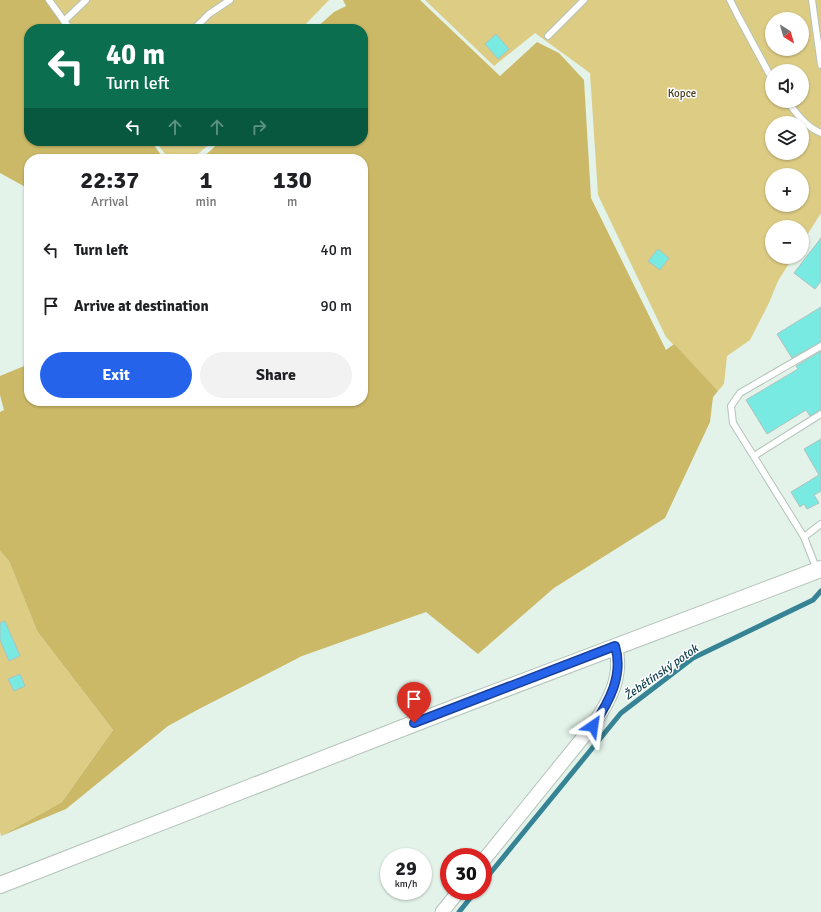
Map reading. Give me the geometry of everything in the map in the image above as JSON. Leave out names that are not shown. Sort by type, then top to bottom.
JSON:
[{"type":"street","points":[[0,885],[615,646],[819,569]]},
{"type":"street","points":[[492,850],[593,726],[601,714],[612,691],[617,673],[618,656],[615,646]]},
{"type":"street","points":[[442,912],[452,900]]},
{"type":"lane","points":[[49,0],[67,24]]},
{"type":"lane","points":[[64,20],[86,0]]},
{"type":"lane","points":[[199,24],[209,14],[230,0]]},
{"type":"lane","points":[[548,36],[584,0]]},
{"type":"lane","points":[[730,0],[765,66]]},
{"type":"lane","points":[[812,0],[821,65]]},
{"type":"lane","points":[[792,108],[800,119],[813,130],[821,133]]},
{"type":"lane","points":[[819,569],[804,537],[733,423],[731,406],[740,393],[821,346]]},
{"type":"lane","points":[[754,456],[821,414]]},
{"type":"lane","points":[[804,537],[821,524]]},
{"type":"green space","points":[[52,0],[329,0],[306,24],[69,24]]},
{"type":"green space","name":"Kopce","points":[[425,0],[821,0],[821,213],[809,232],[809,220],[765,220],[765,264],[789,264],[778,281],[768,305],[750,340],[727,356],[724,384],[718,391],[666,337],[598,195],[590,73],[535,33],[494,66]]},
{"type":"green space","points":[[159,146],[207,146],[198,154],[165,154]]},
{"type":"green space","points":[[0,551],[9,561],[37,631],[113,730],[62,802],[1,836],[0,832]]},
{"type":"shaded area","points":[[0,0],[49,0],[66,24],[24,24],[24,146],[155,146],[160,154],[24,154],[24,186],[0,173]]},
{"type":"shaded area","points":[[343,0],[420,0],[500,76],[537,42],[559,53],[584,80],[591,198],[666,350],[674,344],[718,391],[713,397],[710,422],[665,518],[554,588],[478,654],[426,612],[302,656],[168,726],[66,809],[1,836],[62,802],[113,730],[37,631],[9,561],[0,551],[0,412],[4,410],[0,395],[0,376],[24,366],[24,406],[368,406],[368,154],[207,154],[215,146],[368,146],[368,24],[321,24],[334,12],[346,6]]},
{"type":"building","points":[[496,34],[509,49],[498,59],[485,44]]},
{"type":"building","points":[[821,238],[821,281],[815,289],[794,273],[801,264],[809,264],[809,254]]},
{"type":"building","points":[[658,249],[669,258],[660,270],[648,261]]},
{"type":"building","points":[[821,307],[821,342],[792,358],[777,334]]},
{"type":"building","points":[[821,351],[821,410],[810,416],[806,410],[767,434],[746,400],[798,369],[796,366]]},
{"type":"building","points":[[821,439],[821,491],[814,495],[819,503],[807,509],[804,504],[800,507],[791,492],[819,475],[804,449]]},
{"type":"building","points":[[5,621],[20,656],[9,661],[0,640],[0,623]]},
{"type":"building","points":[[20,674],[25,686],[14,691],[8,679]]},
{"type":"waterway","name":"Žebětínský potok","points":[[492,871],[621,713],[693,658],[813,600],[821,591]]},
{"type":"waterway","name":"Žebětínský potok","points":[[459,912],[469,900]]},
{"type":"route","points":[[414,723],[615,646],[618,660],[615,681],[607,702],[593,726]]}]
